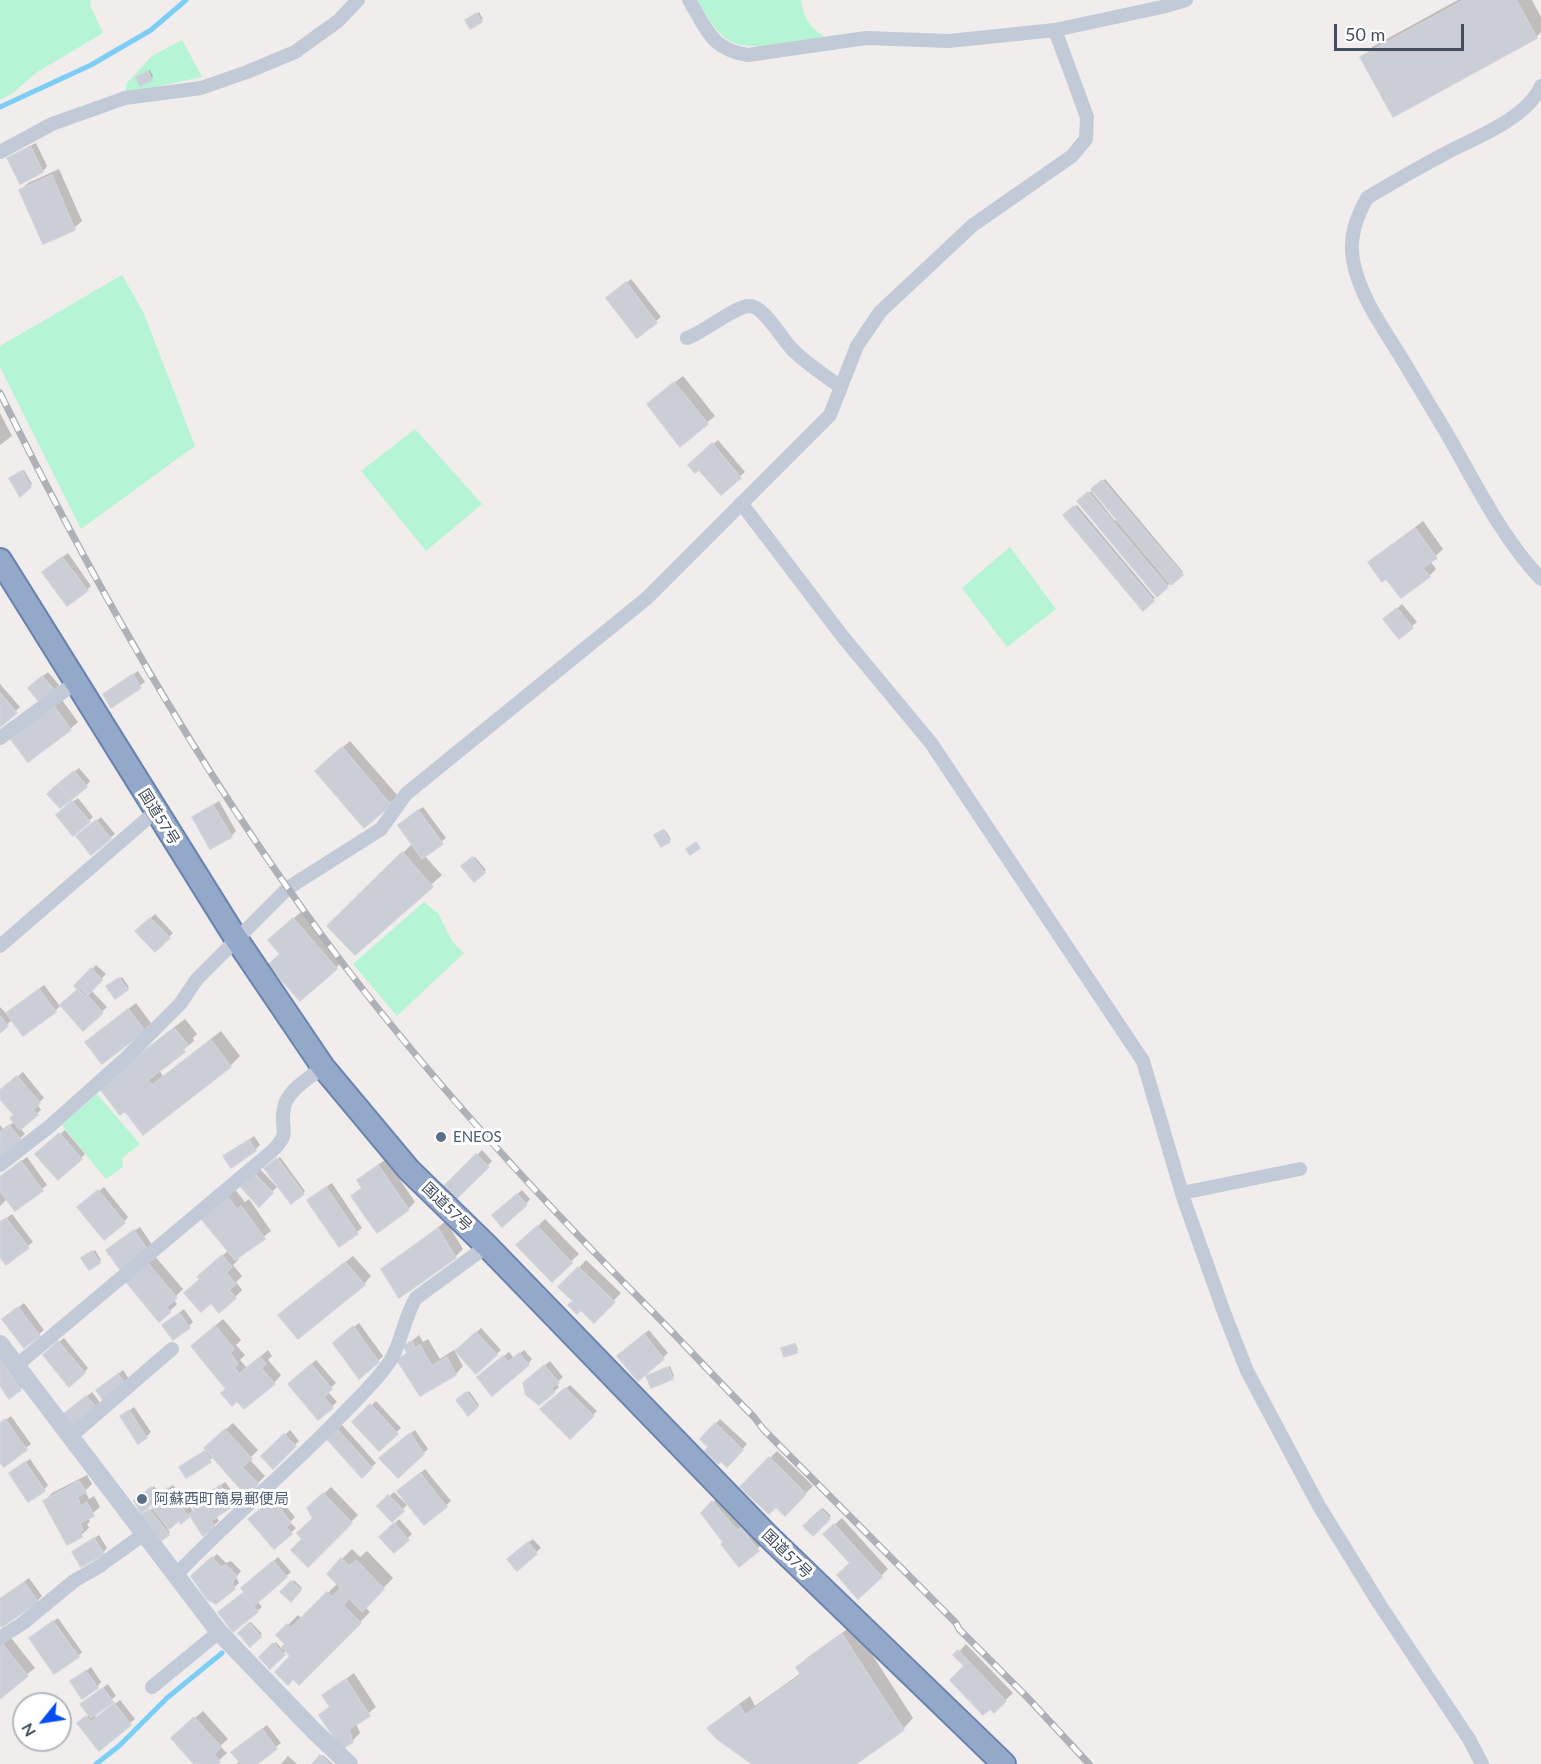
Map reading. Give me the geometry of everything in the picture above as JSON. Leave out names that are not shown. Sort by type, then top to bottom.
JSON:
[{"type":"highway","name":"国道57号","points":[[0,560],[237,940],[323,1067],[409,1170],[487,1246],[766,1534],[994,1761]]},
{"type":"street","points":[[0,152],[52,124],[125,98],[201,88],[295,52],[338,21],[358,0]]},
{"type":"street","points":[[688,0],[716,43],[731,52],[748,55],[866,38],[949,41],[1055,30],[1186,0]]},
{"type":"street","points":[[0,1165],[50,1126],[126,1058],[180,1004],[196,980],[288,888],[381,829],[406,794],[647,598],[830,415],[857,346],[880,312],[973,225],[1072,156],[1086,139],[1087,117],[1055,30]]},
{"type":"street","points":[[1541,86],[1537,95],[1521,111],[1493,129],[1366,198],[1355,219],[1352,239],[1358,281],[1380,323],[1490,508],[1526,562],[1541,579]]},
{"type":"street","points":[[687,338],[749,305],[760,309],[793,350],[841,387]]},
{"type":"street","points":[[741,503],[843,636],[932,743],[1143,1061],[1182,1192],[1225,1316],[1253,1382],[1319,1506],[1380,1605],[1469,1739],[1482,1764]]},
{"type":"street","points":[[0,738],[75,682]]},
{"type":"street","points":[[0,946],[156,811]]},
{"type":"street","points":[[16,1366],[282,1142],[285,1134],[284,1108],[290,1095],[323,1067]]},
{"type":"street","points":[[1182,1192],[1300,1169]]},
{"type":"street","points":[[176,1575],[323,1434],[379,1375],[391,1360],[410,1308],[416,1298],[487,1246]]},
{"type":"street","points":[[0,1344],[219,1632],[349,1764]]},
{"type":"street","points":[[70,1437],[172,1349]]},
{"type":"street","points":[[0,1638],[23,1623],[74,1581],[144,1534]]},
{"type":"street","points":[[152,1687],[219,1632]]},
{"type":"green space","points":[[0,0],[91,0],[90,5],[103,33],[37,72],[12,94],[0,100]]},
{"type":"green space","points":[[697,0],[801,0],[808,22],[824,37],[761,46],[737,44],[719,32]]},
{"type":"green space","points":[[182,40],[202,77],[126,93],[126,84],[152,56]]},
{"type":"green space","points":[[122,275],[144,314],[195,446],[81,529],[0,367],[0,346]]},
{"type":"green space","points":[[415,429],[482,504],[426,551],[361,471]]},
{"type":"green space","points":[[1010,547],[1056,609],[1007,647],[962,588]]},
{"type":"green space","points":[[424,902],[438,913],[452,941],[464,953],[397,1016],[353,964]]},
{"type":"green space","points":[[97,1094],[140,1144],[122,1158],[123,1167],[106,1179],[62,1125]]},
{"type":"building","points":[[1464,0],[1516,0],[1537,38],[1393,117],[1360,57]]},
{"type":"building","points":[[477,13],[482,22],[470,29],[465,20]]},
{"type":"building","points":[[148,71],[152,80],[140,86],[136,77]]},
{"type":"building","points":[[31,147],[43,172],[20,184],[7,158]]},
{"type":"building","points":[[52,175],[75,230],[43,244],[19,190]]},
{"type":"building","points":[[626,282],[657,323],[637,338],[606,298]]},
{"type":"building","points":[[674,382],[708,424],[680,447],[647,404]]},
{"type":"building","points":[[712,443],[741,478],[721,495],[699,470],[695,473],[688,465]]},
{"type":"building","points":[[22,471],[31,487],[20,497],[9,478]]},
{"type":"building","points":[[1102,480],[1183,575],[1171,585],[1091,489]]},
{"type":"building","points":[[1088,492],[1168,587],[1157,597],[1077,501]]},
{"type":"building","points":[[1074,506],[1154,601],[1143,611],[1063,515]]},
{"type":"building","points":[[1415,528],[1437,558],[1423,568],[1430,577],[1401,598],[1386,579],[1382,582],[1368,562]]},
{"type":"building","points":[[62,557],[88,591],[67,606],[42,572]]},
{"type":"building","points":[[1397,608],[1413,628],[1399,639],[1383,619]]},
{"type":"building","points":[[133,674],[141,688],[111,708],[103,694]]},
{"type":"building","points":[[42,676],[55,691],[40,703],[28,688]]},
{"type":"building","points":[[0,693],[17,713],[0,727]]},
{"type":"building","points":[[54,706],[71,730],[28,762],[10,738]]},
{"type":"building","points":[[342,747],[391,805],[364,828],[315,771]]},
{"type":"building","points":[[74,771],[87,787],[71,800],[58,784]]},
{"type":"building","points":[[58,784],[71,800],[60,808],[47,794]]},
{"type":"building","points":[[72,801],[90,822],[73,836],[56,815]]},
{"type":"building","points":[[213,805],[232,837],[210,849],[192,817]]},
{"type":"building","points":[[418,810],[443,844],[422,859],[398,825]]},
{"type":"building","points":[[96,820],[111,839],[91,855],[76,836]]},
{"type":"building","points":[[663,830],[670,842],[661,847],[654,835]]},
{"type":"building","points":[[696,842],[700,848],[690,855],[686,849]]},
{"type":"building","points":[[402,852],[433,887],[355,955],[327,926]]},
{"type":"building","points":[[472,857],[485,873],[474,882],[461,866]]},
{"type":"building","points":[[150,918],[170,938],[155,952],[135,931]]},
{"type":"building","points":[[293,918],[337,969],[300,1001],[268,965],[280,954],[268,940]]},
{"type":"building","points":[[91,968],[102,980],[86,997],[74,986]]},
{"type":"building","points":[[119,978],[128,990],[115,999],[106,986]]},
{"type":"building","points":[[80,987],[103,1013],[83,1031],[60,1005]]},
{"type":"building","points":[[39,989],[56,1012],[23,1036],[6,1013]]},
{"type":"building","points":[[128,1009],[145,1031],[102,1064],[85,1042]]},
{"type":"building","points":[[0,1016],[8,1026],[0,1033]]},
{"type":"building","points":[[174,1028],[188,1045],[183,1049],[185,1052],[148,1080],[152,1085],[211,1040],[231,1067],[143,1135],[125,1111],[120,1115],[98,1086]]},
{"type":"building","points":[[17,1076],[40,1103],[33,1110],[38,1115],[20,1130],[10,1118],[14,1115],[0,1099],[0,1090]]},
{"type":"building","points":[[9,1125],[21,1140],[0,1157],[0,1132]]},
{"type":"building","points":[[59,1133],[82,1159],[58,1180],[35,1154]]},
{"type":"building","points":[[249,1140],[256,1151],[231,1168],[223,1156]]},
{"type":"building","points":[[476,1154],[489,1167],[456,1199],[444,1186]]},
{"type":"building","points":[[277,1158],[304,1194],[291,1204],[264,1168]]},
{"type":"building","points":[[21,1161],[43,1191],[15,1211],[0,1191],[0,1177]]},
{"type":"building","points":[[378,1165],[409,1210],[377,1233],[351,1196],[362,1188],[357,1180]]},
{"type":"building","points":[[253,1172],[273,1193],[259,1207],[239,1185]]},
{"type":"building","points":[[326,1187],[358,1234],[339,1247],[307,1200]]},
{"type":"building","points":[[98,1190],[125,1223],[104,1240],[77,1207]]},
{"type":"building","points":[[517,1194],[527,1205],[502,1227],[492,1215]]},
{"type":"building","points":[[226,1195],[237,1209],[241,1206],[265,1239],[235,1260],[199,1216]]},
{"type":"building","points":[[6,1218],[29,1248],[6,1265],[0,1257],[0,1222]]},
{"type":"building","points":[[537,1226],[572,1263],[552,1282],[516,1245]]},
{"type":"building","points":[[438,1228],[456,1258],[399,1298],[381,1269]]},
{"type":"building","points":[[134,1230],[149,1252],[121,1271],[106,1250]]},
{"type":"building","points":[[92,1251],[100,1263],[89,1270],[81,1258]]},
{"type":"building","points":[[222,1255],[232,1267],[226,1273],[236,1284],[229,1290],[236,1298],[219,1313],[211,1303],[201,1312],[184,1293],[200,1279],[197,1277]]},
{"type":"building","points":[[145,1260],[177,1298],[166,1307],[171,1312],[159,1322],[123,1278]]},
{"type":"building","points":[[345,1262],[365,1285],[298,1339],[278,1315]]},
{"type":"building","points":[[578,1267],[615,1302],[594,1323],[581,1310],[577,1314],[568,1305],[573,1301],[558,1287]]},
{"type":"building","points":[[18,1307],[40,1336],[24,1348],[2,1319]]},
{"type":"building","points":[[179,1313],[190,1328],[173,1340],[162,1325]]},
{"type":"building","points":[[215,1326],[234,1349],[230,1353],[238,1364],[234,1367],[239,1374],[260,1357],[266,1364],[261,1368],[275,1384],[244,1409],[237,1401],[232,1406],[221,1393],[226,1389],[191,1346]]},
{"type":"building","points":[[353,1326],[379,1362],[359,1379],[333,1343]]},
{"type":"building","points":[[476,1332],[497,1355],[476,1374],[455,1351]]},
{"type":"building","points":[[644,1334],[664,1359],[638,1381],[617,1356]]},
{"type":"building","points":[[58,1341],[85,1373],[69,1387],[43,1355]]},
{"type":"building","points":[[412,1341],[415,1348],[420,1345],[432,1366],[447,1357],[456,1375],[420,1396],[397,1360],[407,1353],[403,1346]]},
{"type":"building","points":[[794,1344],[797,1353],[784,1357],[781,1348]]},
{"type":"building","points":[[519,1353],[529,1365],[492,1396],[477,1377],[503,1356],[508,1362]]},
{"type":"building","points":[[0,1358],[21,1390],[9,1399],[0,1385]]},
{"type":"building","points":[[311,1364],[332,1389],[324,1397],[333,1408],[318,1420],[288,1384]]},
{"type":"building","points":[[544,1365],[559,1383],[551,1388],[555,1392],[539,1405],[526,1395],[523,1383]]},
{"type":"building","points":[[668,1367],[673,1379],[651,1388],[646,1376]]},
{"type":"building","points":[[118,1374],[126,1385],[104,1401],[96,1390]]},
{"type":"building","points":[[565,1388],[594,1416],[570,1439],[540,1409]]},
{"type":"building","points":[[466,1392],[478,1407],[468,1416],[456,1400]]},
{"type":"building","points":[[86,1396],[98,1409],[72,1430],[61,1416]]},
{"type":"building","points":[[370,1404],[398,1434],[379,1451],[352,1422]]},
{"type":"building","points":[[129,1410],[147,1438],[138,1444],[120,1416]]},
{"type":"building","points":[[5,1419],[27,1450],[4,1467],[0,1462],[0,1423]]},
{"type":"building","points":[[715,1423],[743,1450],[727,1467],[721,1461],[718,1464],[705,1451],[708,1447],[700,1439]]},
{"type":"building","points":[[225,1429],[252,1459],[242,1467],[258,1484],[247,1496],[204,1448]]},
{"type":"building","points":[[337,1429],[372,1468],[362,1478],[326,1438]]},
{"type":"building","points":[[410,1433],[424,1454],[398,1478],[379,1458]]},
{"type":"building","points":[[284,1434],[296,1446],[273,1469],[261,1456]]},
{"type":"building","points":[[205,1451],[211,1462],[186,1478],[179,1467]]},
{"type":"building","points":[[769,1457],[806,1494],[785,1516],[776,1507],[769,1514],[740,1487]]},
{"type":"building","points":[[25,1462],[45,1491],[28,1502],[9,1473]]},
{"type":"building","points":[[420,1473],[447,1507],[424,1525],[397,1491]]},
{"type":"building","points":[[79,1481],[86,1492],[77,1497],[81,1506],[87,1502],[94,1516],[80,1523],[83,1530],[80,1532],[82,1537],[67,1545],[43,1501]]},
{"type":"building","points":[[220,1485],[234,1505],[211,1521],[215,1527],[203,1536],[189,1514],[195,1510],[192,1505]]},
{"type":"building","points":[[151,1487],[159,1498],[141,1513],[134,1501]]},
{"type":"building","points":[[167,1488],[189,1517],[181,1524],[179,1521],[169,1529],[152,1507],[162,1500],[159,1495]]},
{"type":"building","points":[[323,1493],[352,1523],[308,1567],[291,1550],[302,1539],[297,1533],[313,1518],[307,1508]]},
{"type":"building","points":[[388,1495],[404,1511],[392,1522],[377,1506]]},
{"type":"building","points":[[712,1501],[737,1530],[741,1528],[759,1551],[739,1567],[701,1513]]},
{"type":"building","points":[[268,1503],[274,1511],[279,1507],[291,1523],[286,1527],[292,1534],[274,1549],[248,1519]]},
{"type":"building","points":[[149,1509],[169,1535],[161,1541],[141,1515]]},
{"type":"building","points":[[821,1509],[830,1519],[813,1536],[803,1526]]},
{"type":"building","points":[[394,1523],[409,1540],[394,1553],[379,1537]]},
{"type":"building","points":[[834,1524],[882,1577],[858,1599],[837,1575],[850,1563],[823,1534]]},
{"type":"building","points":[[94,1538],[104,1554],[81,1567],[72,1552]]},
{"type":"building","points":[[528,1542],[537,1554],[517,1571],[507,1559]]},
{"type":"building","points":[[212,1557],[221,1567],[226,1565],[237,1576],[232,1582],[235,1589],[216,1604],[207,1599],[191,1576]]},
{"type":"building","points":[[341,1558],[349,1566],[356,1560],[384,1589],[362,1612],[349,1598],[343,1605],[361,1623],[299,1685],[293,1679],[288,1685],[275,1672],[290,1656],[282,1647],[285,1644],[276,1635],[287,1624],[291,1628],[327,1592],[332,1597],[341,1588],[327,1574]]},
{"type":"building","points":[[273,1561],[287,1577],[255,1605],[241,1588]]},
{"type":"building","points":[[291,1581],[301,1590],[291,1602],[280,1592]]},
{"type":"building","points":[[24,1582],[38,1602],[2,1627],[0,1599]]},
{"type":"building","points":[[243,1593],[258,1612],[233,1632],[218,1612]]},
{"type":"building","points":[[53,1621],[79,1657],[54,1674],[29,1638]]},
{"type":"building","points":[[249,1623],[261,1637],[250,1647],[238,1633]]},
{"type":"building","points":[[842,1634],[904,1730],[856,1764],[752,1764],[717,1739],[707,1728],[739,1705],[745,1715],[801,1675],[796,1667]]},
{"type":"building","points":[[0,1641],[28,1676],[1,1698],[0,1698]]},
{"type":"building","points":[[273,1643],[285,1655],[270,1669],[259,1657]]},
{"type":"building","points":[[958,1650],[1006,1701],[994,1713],[990,1709],[983,1715],[950,1680],[964,1666],[953,1655]]},
{"type":"building","points":[[86,1671],[98,1688],[82,1699],[70,1681]]},
{"type":"building","points":[[346,1679],[370,1716],[349,1729],[353,1742],[342,1749],[319,1715],[330,1707],[322,1695]]},
{"type":"building","points":[[103,1688],[113,1702],[91,1718],[80,1704]]},
{"type":"building","points":[[114,1703],[131,1725],[99,1751],[77,1723],[86,1716],[91,1722]]},
{"type":"building","points":[[194,1717],[221,1747],[214,1754],[220,1762],[218,1764],[194,1764],[171,1738]]},
{"type":"building","points":[[262,1729],[277,1749],[257,1764],[241,1764],[231,1752]]},
{"type":"building","points":[[320,1755],[330,1764],[312,1764]]},
{"type":"waterway","points":[[0,107],[91,65],[151,30],[186,0]]},
{"type":"waterway","points":[[96,1764],[119,1746],[167,1698],[222,1653]]},
{"type":"railway","points":[[0,393],[37,468],[116,615],[202,759],[294,898],[378,1009],[485,1136],[561,1217],[763,1429],[956,1623],[959,1629],[1027,1697],[1089,1764]]},
{"type":"place","name":"ENEOS","points":[[441,1137]]},
{"type":"place","name":"阿蘇西町簡易郵便局","points":[[142,1499]]}]
